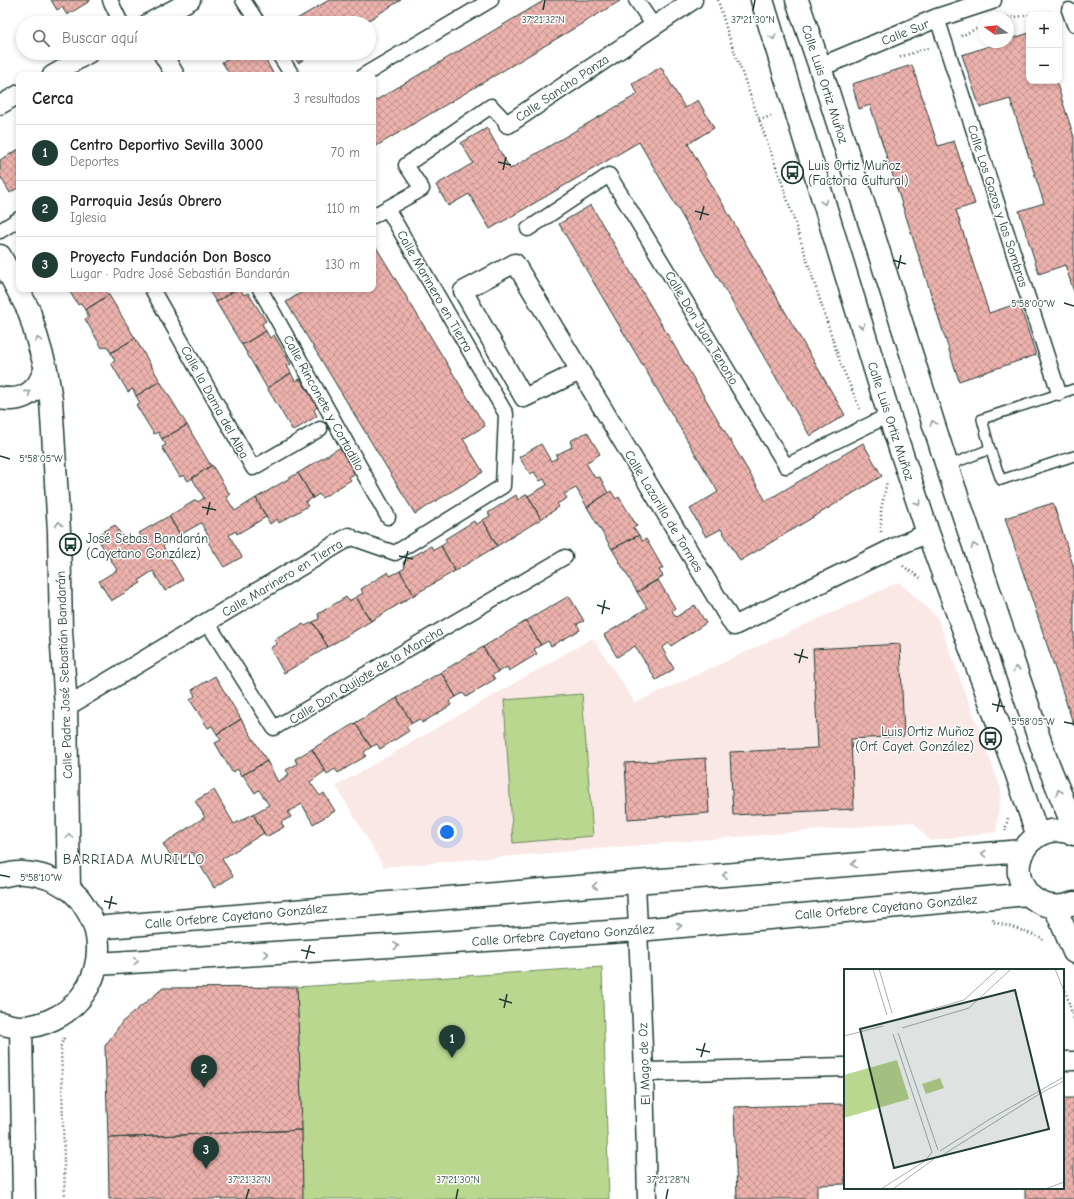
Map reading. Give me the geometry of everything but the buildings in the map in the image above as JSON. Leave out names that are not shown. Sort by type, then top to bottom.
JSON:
[{"type":"street","points":[[110,0],[118,16]]},
{"type":"street","points":[[161,16],[191,0]]},
{"type":"street","points":[[243,0],[253,16]]},
{"type":"street","points":[[369,72],[491,0]]},
{"type":"street","points":[[636,0],[654,26]]},
{"type":"street","name":"Calle Sancho Panza","points":[[376,214],[422,189],[406,165],[491,106],[508,124],[693,0]]},
{"type":"street","name":"Calle Luis Ortiz Muñoz","points":[[762,0],[889,415],[928,533],[1038,836]]},
{"type":"street","name":"Calle Luis Ortiz Muñoz","points":[[797,0],[820,67],[947,466],[1046,759],[1074,828]]},
{"type":"street","name":"Calle Sur","points":[[820,67],[937,18],[992,0]]},
{"type":"street","points":[[1069,10],[1074,24]]},
{"type":"street","name":"Calle Los Gozos y las Sombras","points":[[937,18],[1059,393]]},
{"type":"street","points":[[57,72],[78,60]]},
{"type":"street","points":[[166,60],[173,72]]},
{"type":"street","points":[[282,60],[290,72]]},
{"type":"street","points":[[0,105],[16,96]]},
{"type":"street","name":"Calle Don Juan Tenorio","points":[[528,229],[609,175],[786,466],[889,415]]},
{"type":"street","name":"Calle Marinero en Tierra","points":[[66,707],[348,538],[395,553],[503,486],[506,414],[387,208]]},
{"type":"street","points":[[0,231],[16,221]]},
{"type":"street","name":"Calle Padre José Sebastián Bandarán","points":[[0,256],[16,286]]},
{"type":"street","name":"Calle Lazarillo de Tormes","points":[[580,371],[524,398],[462,291],[515,263],[734,626],[891,549],[928,533]]},
{"type":"street","name":"Calle Padre José Sebastián Bandarán","points":[[19,292],[29,311],[46,369],[51,400],[59,531],[61,631],[66,707],[69,889]]},
{"type":"street","name":"Calle la Dama del Alba","points":[[154,292],[252,468],[320,429]]},
{"type":"street","name":"Calle Rinconete y Cortadillo","points":[[262,292],[388,517]]},
{"type":"street","points":[[0,398],[11,400],[25,396],[37,386],[46,369]]},
{"type":"street","name":"Calle Don Quijote de la Mancha","points":[[207,622],[274,728],[565,557]]},
{"type":"street","points":[[1074,834],[1065,831],[1052,830],[1038,836],[1030,841],[1023,851],[1020,860],[1020,878],[1023,887],[1028,894],[1045,906],[1065,905],[1074,952]]},
{"type":"street","name":"Calle Orfebre Cayetano González","points":[[95,928],[1023,851]]},
{"type":"street","points":[[0,876],[23,873],[47,877],[69,889],[81,900],[90,913],[95,928],[98,946],[97,964],[91,984],[79,1001],[64,1014],[43,1024],[10,1025],[24,1199]]},
{"type":"street","name":"El Mago de Oz","points":[[636,882],[644,1072],[647,1199]]},
{"type":"street","name":"Calle Orfebre Cayetano González","points":[[97,964],[639,930],[1028,894]]},
{"type":"street","points":[[644,1072],[844,1067]]},
{"type":"lane","points":[[1074,389],[982,419],[990,449],[1001,480],[1074,456]]},
{"type":"lane","points":[[947,466],[990,449]]},
{"type":"path","points":[[718,0],[728,34],[780,180],[840,362],[868,426]]},
{"type":"path","points":[[1014,17],[1026,15]]},
{"type":"path","points":[[898,58],[945,43],[978,28]]},
{"type":"path","points":[[759,120],[795,108]]},
{"type":"path","points":[[887,480],[881,510],[881,535],[901,564],[926,581]]},
{"type":"path","points":[[989,854],[989,845],[1005,832],[1008,818]]},
{"type":"path","points":[[991,898],[993,922],[1042,938],[1045,943]]},
{"type":"path","points":[[1064,986],[1074,1020]]},
{"type":"path","points":[[65,1199],[61,1046],[64,1038],[70,1034]]},
{"type":"shaded area","points":[[899,582],[937,617],[1001,789],[996,832],[930,841],[913,822],[384,867],[336,786],[593,638],[635,703]]},
{"type":"green space","points":[[582,694],[593,836],[513,843],[504,700]]},
{"type":"green space","points":[[602,967],[609,1199],[302,1199],[302,1130],[297,987]]},
{"type":"place","name":"Luis Ortiz Muñoz (Factoria Cultural)","points":[[792,172]]},
{"type":"place","name":"José Sebas. Bandarán (Cayetano González)","points":[[71,545]]},
{"type":"place","name":"Luis Ortiz Muñoz (Orf. Cayet. González)","points":[[990,738]]},
{"type":"place","name":"Centro Deportivo Sevilla 3000","points":[[452,1058]]},
{"type":"place","name":"Parroquia Jesús Obrero","points":[[204,1088]]},
{"type":"place","name":"Proyecto Fundación Don Bosco","points":[[206,1169]]},
{"type":"district","name":"BARRIADA MURILLO","points":[[134,859]]}]
